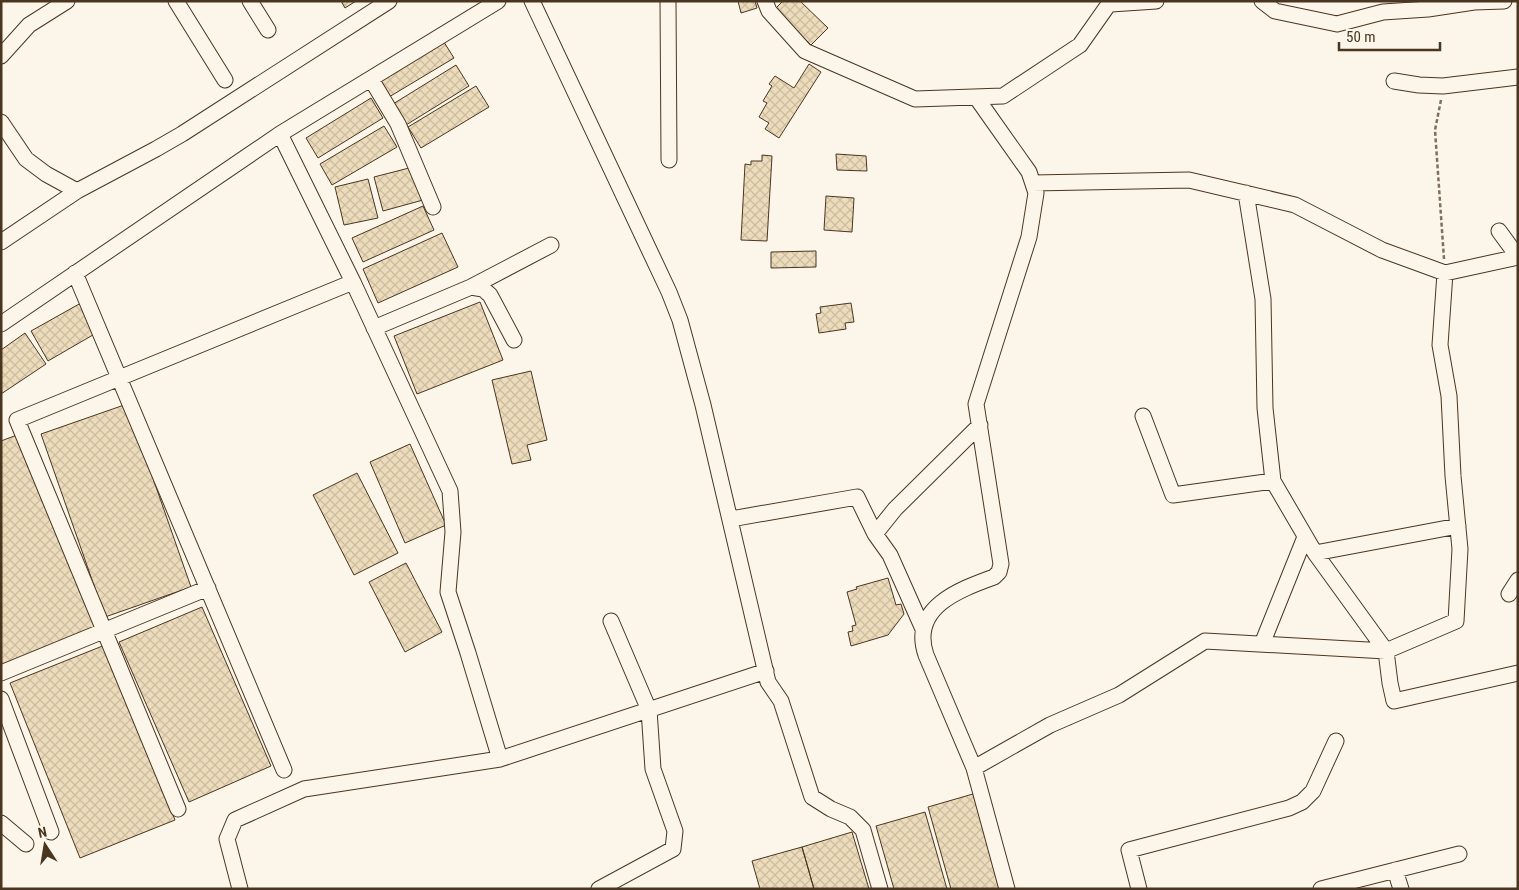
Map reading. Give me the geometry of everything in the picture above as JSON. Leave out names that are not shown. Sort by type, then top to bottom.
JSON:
[{"type":"street","points":[[1,56],[29,25],[67,1]]},
{"type":"street","points":[[176,1],[225,80]]},
{"type":"street","points":[[250,1],[268,30]]},
{"type":"street","points":[[1,242],[77,190],[156,150],[389,1]]},
{"type":"street","points":[[1,324],[280,134],[498,1]]},
{"type":"street","points":[[532,1],[669,292],[680,320],[731,519],[768,682],[780,700],[812,797],[831,809],[850,817],[863,830],[880,889]]},
{"type":"street","points":[[668,1],[669,160]]},
{"type":"street","points":[[765,1],[769,11],[805,50],[915,99],[1003,96],[1080,45],[1111,3],[1156,1]]},
{"type":"street","points":[[1262,1],[1275,11],[1337,24],[1383,12],[1428,9],[1474,2],[1504,1]]},
{"type":"street","points":[[1394,81],[1443,86],[1518,77]]},
{"type":"street","points":[[371,79],[398,124],[433,207]]},
{"type":"street","points":[[976,97],[1029,172],[1036,193],[1029,237],[976,404],[1001,564],[999,572],[994,577],[948,596],[932,610],[923,629],[922,644],[974,768],[1007,889]]},
{"type":"street","points":[[1,122],[26,159],[46,174],[77,190]]},
{"type":"street","points":[[280,134],[450,490],[453,532],[448,592],[500,760]]},
{"type":"street","points":[[1033,183],[1189,180],[1295,205],[1382,250],[1445,272],[1518,257],[1499,231]]},
{"type":"street","points":[[1246,193],[1263,300],[1265,408],[1273,481],[1314,553],[1386,651],[1394,701],[1518,673]]},
{"type":"street","points":[[374,328],[471,287],[551,245]]},
{"type":"street","points":[[974,768],[1050,725],[1119,695],[1205,641],[1386,651],[1456,621],[1460,549],[1453,476],[1449,396],[1440,345],[1445,272]]},
{"type":"street","points":[[75,273],[284,770]]},
{"type":"street","points":[[178,808],[17,420],[352,282]]},
{"type":"street","points":[[471,287],[484,289],[490,295],[514,340]]},
{"type":"street","points":[[1143,416],[1173,495],[1273,481]]},
{"type":"street","points":[[875,534],[895,509],[980,425]]},
{"type":"street","points":[[731,519],[857,497],[875,534],[890,556],[923,629]]},
{"type":"street","points":[[1314,553],[1458,526]]},
{"type":"street","points":[[1262,644],[1306,537]]},
{"type":"street","points":[[1510,594],[1518,580]]},
{"type":"street","points":[[1,673],[208,588]]},
{"type":"street","points":[[599,889],[673,849],[674,831],[653,769],[649,710],[611,621]]},
{"type":"street","points":[[240,889],[226,839],[235,820],[304,789],[500,760],[766,671]]},
{"type":"street","points":[[1,699],[51,832]]},
{"type":"street","points":[[1139,889],[1129,850],[1284,810],[1302,802],[1313,791],[1336,740]]},
{"type":"street","points":[[1,823],[26,844]]},
{"type":"street","points":[[1321,889],[1459,854]]},
{"type":"street","points":[[1396,870],[1401,889]]},
{"type":"path","points":[[1443,86],[1435,130],[1445,272]]},
{"type":"building","points":[[341,1],[356,1],[345,8]]},
{"type":"building","points":[[738,1],[755,1],[757,8],[741,13]]},
{"type":"building","points":[[783,1],[800,1],[828,28],[811,45],[774,10]]},
{"type":"building","points":[[442,39],[454,58],[389,97],[377,78]]},
{"type":"building","points":[[809,64],[821,72],[779,138],[765,129],[769,123],[759,117],[767,103],[763,101],[772,86],[769,84],[775,76],[794,88]]},
{"type":"building","points":[[456,65],[469,86],[406,125],[393,104]]},
{"type":"building","points":[[476,86],[489,107],[421,148],[408,127]]},
{"type":"building","points":[[371,98],[383,118],[318,158],[306,138]]},
{"type":"building","points":[[384,126],[397,147],[332,185],[320,164]]},
{"type":"building","points":[[836,154],[866,156],[867,171],[837,170]]},
{"type":"building","points":[[762,155],[772,156],[767,241],[741,240],[745,164],[751,165],[751,161],[762,161]]},
{"type":"building","points":[[413,167],[423,200],[383,211],[374,177]]},
{"type":"building","points":[[368,179],[378,218],[344,225],[335,187]]},
{"type":"building","points":[[826,196],[854,198],[852,232],[824,230]]},
{"type":"building","points":[[423,206],[434,230],[363,262],[352,238]]},
{"type":"building","points":[[442,233],[458,267],[378,303],[363,269]]},
{"type":"building","points":[[816,251],[816,267],[771,268],[771,252]]},
{"type":"building","points":[[480,302],[503,360],[417,394],[394,336]]},
{"type":"building","points":[[81,303],[98,332],[48,361],[31,331]]},
{"type":"building","points":[[851,303],[854,322],[845,323],[846,329],[819,333],[816,314],[821,313],[820,307]]},
{"type":"building","points":[[25,333],[46,364],[1,394],[1,350]]},
{"type":"building","points":[[531,371],[547,440],[527,445],[531,460],[512,464],[492,380]]},
{"type":"building","points":[[127,404],[191,587],[105,617],[41,434]]},
{"type":"building","points":[[17,435],[97,631],[1,666],[1,441]]},
{"type":"building","points":[[410,444],[446,525],[405,543],[370,462]]},
{"type":"building","points":[[357,473],[398,553],[354,575],[313,495]]},
{"type":"building","points":[[406,563],[442,632],[405,652],[369,582]]},
{"type":"building","points":[[888,578],[896,605],[901,604],[904,614],[888,635],[851,646],[848,632],[853,631],[852,626],[856,625],[847,592],[857,589],[856,587]]},
{"type":"building","points":[[202,607],[271,766],[189,802],[119,642]]},
{"type":"building","points":[[105,645],[175,820],[80,858],[10,683]]},
{"type":"building","points":[[973,794],[1001,889],[951,889],[928,807]]},
{"type":"building","points":[[925,812],[947,889],[894,889],[876,826]]},
{"type":"building","points":[[852,832],[869,889],[814,889],[802,847]]},
{"type":"building","points":[[802,847],[814,889],[760,889],[752,861]]}]
